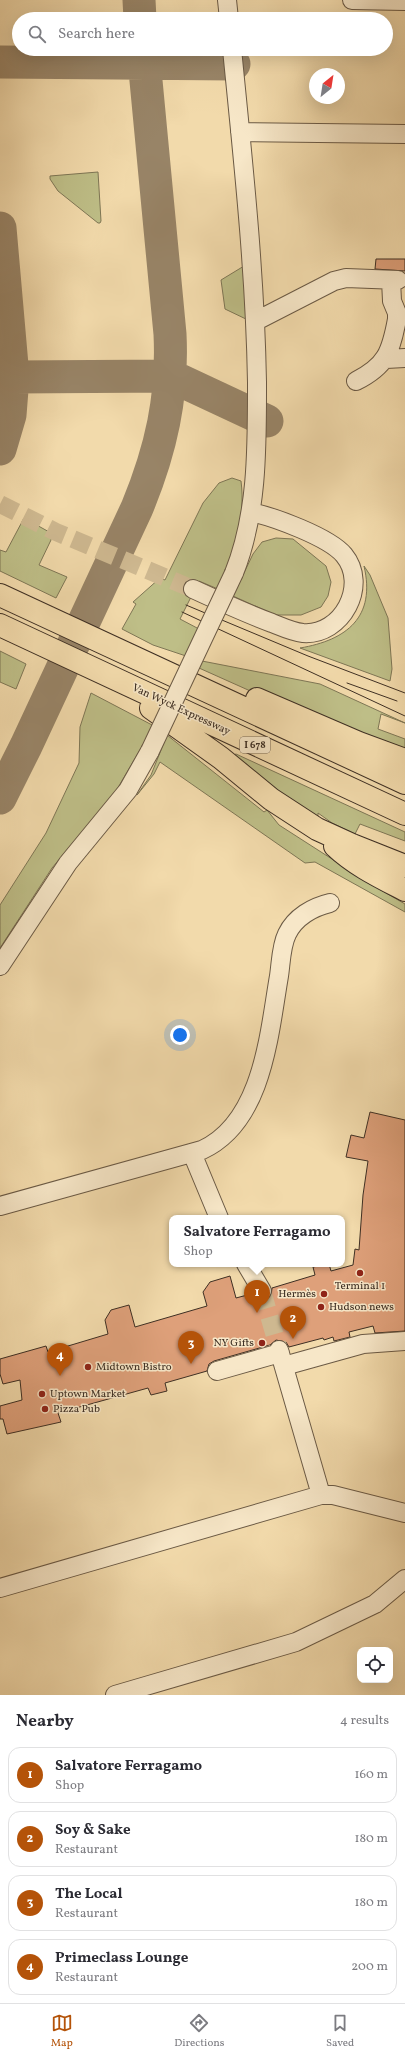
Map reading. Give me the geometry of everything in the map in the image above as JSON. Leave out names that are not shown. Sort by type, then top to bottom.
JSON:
[{"type":"highway","name":"I 678","points":[[0,595],[128,656],[405,783]]},
{"type":"highway","name":"Van Wyck Expressway","points":[[0,625],[405,814]]},
{"type":"highway","points":[[128,656],[153,654],[345,737],[405,760]]},
{"type":"highway","points":[[106,675],[221,758],[271,799],[317,829],[405,866]]},
{"type":"highway","points":[[317,829],[348,858],[405,890]]},
{"type":"lane","points":[[227,0],[228,12]]},
{"type":"lane","points":[[352,0],[405,1]]},
{"type":"lane","points":[[0,966],[68,863],[128,790],[150,751],[234,573],[245,542],[251,512],[257,416],[256,321],[233,56]]},
{"type":"lane","points":[[240,132],[405,134]]},
{"type":"lane","points":[[256,321],[334,281],[346,278],[395,280],[392,301],[397,313],[386,359],[373,372],[356,382]]},
{"type":"lane","points":[[386,359],[405,358]]},
{"type":"lane","points":[[193,589],[256,617],[303,633],[316,632],[328,627],[346,611],[350,603],[354,586],[352,570],[344,555],[337,548],[319,538],[272,517],[251,512]]},
{"type":"lane","points":[[0,1206],[208,1148],[227,1133],[244,1110],[264,1061],[287,934],[298,920],[309,910],[330,903]]},
{"type":"lane","points":[[192,1153],[218,1215]]},
{"type":"lane","points":[[248,1267],[262,1291]]},
{"type":"lane","points":[[217,1371],[281,1356],[363,1344],[405,1341]]},
{"type":"lane","points":[[281,1356],[321,1495]]},
{"type":"lane","points":[[0,1588],[321,1495],[333,1495],[405,1513]]},
{"type":"lane","points":[[115,1695],[296,1642],[375,1604],[405,1579]]},
{"type":"green space","points":[[98,172],[100,223],[98,223],[58,191],[50,179],[50,176]]},
{"type":"green space","points":[[244,266],[248,320],[225,309],[221,280]]},
{"type":"green space","points":[[232,478],[241,481],[242,509],[237,537],[229,564],[218,589],[199,581],[180,619],[199,629],[186,656],[153,645],[122,629],[136,604],[133,602],[160,578],[165,580],[203,503],[219,483]]},
{"type":"green space","points":[[24,518],[51,533],[51,540],[39,565],[67,577],[56,598],[0,571],[0,550],[6,552]]},
{"type":"green space","points":[[276,538],[293,539],[326,566],[331,582],[328,596],[321,607],[301,615],[275,615],[233,596],[253,554],[262,542]]},
{"type":"green space","points":[[364,566],[370,575],[388,618],[392,669],[390,681],[300,648],[332,639],[344,632],[354,623],[361,612],[366,599],[367,584]]},
{"type":"green space","points":[[0,651],[26,664],[16,689],[0,682]]},
{"type":"green space","points":[[202,661],[320,684],[405,723],[381,714],[378,729],[405,739],[405,754],[353,737],[199,668]]},
{"type":"green space","points":[[91,693],[154,726],[116,791],[52,868],[0,948],[0,905],[46,833],[79,763],[80,727]]},
{"type":"green space","points":[[167,735],[264,812],[267,810],[279,825],[374,886],[405,904],[405,912],[315,862],[305,863],[160,762],[154,774],[137,795],[151,775]]},
{"type":"green space","points":[[236,754],[405,832],[405,841],[360,824],[355,834],[332,823],[318,813],[318,821],[285,800],[233,755]]},
{"type":"building","points":[[376,259],[405,259],[405,271],[375,269]]},
{"type":"building","name":"Terminal 1","points":[[370,1112],[405,1120],[405,1331],[375,1333],[373,1326],[349,1332],[350,1337],[334,1341],[333,1337],[324,1340],[323,1338],[289,1347],[286,1342],[276,1340],[270,1345],[214,1361],[209,1364],[207,1371],[165,1383],[167,1391],[151,1395],[148,1388],[58,1413],[61,1422],[7,1434],[3,1419],[0,1419],[0,1406],[22,1400],[20,1380],[3,1384],[0,1374],[0,1359],[46,1346],[48,1352],[108,1334],[105,1320],[111,1310],[129,1305],[135,1327],[207,1306],[203,1292],[210,1282],[230,1276],[236,1298],[251,1294],[257,1300],[263,1301],[271,1296],[272,1288],[315,1275],[313,1267],[330,1267],[331,1271],[353,1265],[355,1249],[359,1250],[363,1195],[368,1161],[346,1157],[351,1135],[364,1138]]},
{"type":"taxiway","points":[[139,0],[140,12]]},
{"type":"taxiway","points":[[0,798],[26,746],[137,508],[153,465],[164,423],[169,380],[170,334],[144,56]]},
{"type":"taxiway","points":[[0,62],[234,64]]},
{"type":"taxiway","points":[[0,228],[13,377],[10,415],[0,449]]},
{"type":"taxiway","points":[[13,377],[171,376],[267,421]]},
{"type":"tunnel","points":[[0,504],[56,532],[193,589]]},
{"type":"tunnel","points":[[262,1291],[279,1350]]},
{"type":"tram line","points":[[186,605],[308,656],[405,693]]},
{"type":"tram line","points":[[182,612],[405,716]]},
{"type":"tram line","points":[[347,683],[397,701]]},
{"type":"place","name":"Terminal 1","points":[[360,1273]]},
{"type":"place","name":"Hermès","points":[[324,1294]]},
{"type":"place","name":"Hudson news","points":[[321,1307]]},
{"type":"place","name":"Salvatore Ferragamo","points":[[257,1313]]},
{"type":"place","name":"Soy & Sake","points":[[293,1339]]},
{"type":"place","name":"NY Gifts","points":[[262,1343]]},
{"type":"place","name":"The Local","points":[[191,1364]]},
{"type":"place","name":"Midtown Bistro","points":[[88,1367]]},
{"type":"place","name":"Primeclass Lounge","points":[[60,1376]]},
{"type":"place","name":"Uptown Market","points":[[42,1394]]},
{"type":"place","name":"Pizza Pub","points":[[45,1409]]}]
